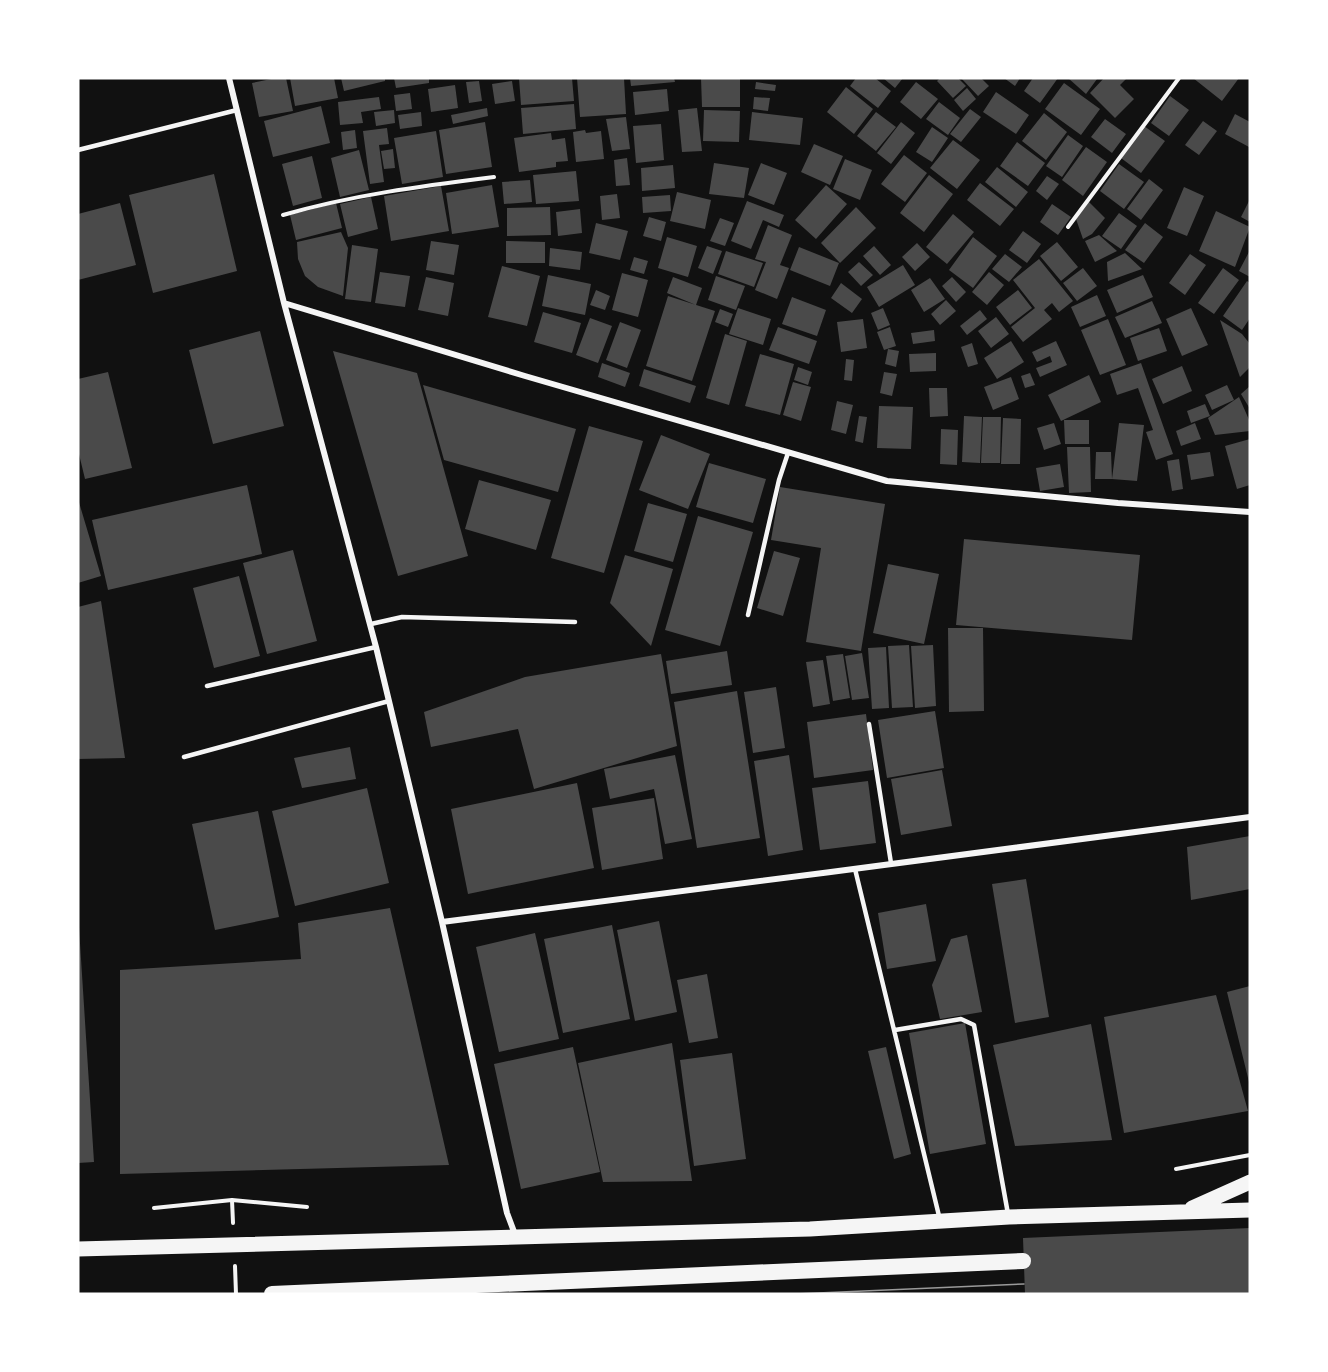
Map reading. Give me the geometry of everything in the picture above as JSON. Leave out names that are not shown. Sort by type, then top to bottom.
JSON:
[{"type":"highway","points":[[272,1294],[1023,1261]]},
{"type":"main road","points":[[1185,1211],[1250,1182]]},
{"type":"main road","points":[[78,1249],[810,1229],[1009,1216],[1250,1209]]},
{"type":"street","points":[[229,78],[284,303],[376,647],[442,922],[507,1213],[517,1237]]},
{"type":"street","points":[[284,303],[886,481],[1118,503],[1250,512]]},
{"type":"street","points":[[442,922],[1250,817]]},
{"type":"lane","points":[[78,150],[237,110]]},
{"type":"lane","points":[[748,615],[779,480],[788,453]]},
{"type":"lane","points":[[370,624],[402,617],[575,622]]},
{"type":"lane","points":[[207,686],[376,647]]},
{"type":"lane","points":[[184,757],[389,701]]},
{"type":"lane","points":[[869,724],[891,863]]},
{"type":"lane","points":[[855,869],[940,1221]]},
{"type":"lane","points":[[895,1030],[961,1019],[974,1025],[1009,1216]]},
{"type":"path","points":[[1068,227],[1179,78]]},
{"type":"path","points":[[264,221],[322,203],[383,191],[494,177]]},
{"type":"path","points":[[1176,1169],[1250,1155]]},
{"type":"path","points":[[154,1208],[223,1200],[307,1207]]},
{"type":"building","points":[[286,78],[293,111],[259,117],[252,83]]},
{"type":"building","points":[[290,78],[334,78],[338,98],[295,106]]},
{"type":"building","points":[[341,78],[385,78],[385,81],[344,91]]},
{"type":"building","points":[[394,78],[429,78],[429,83],[396,88]]},
{"type":"building","points":[[519,78],[572,78],[574,101],[521,105]]},
{"type":"building","points":[[577,78],[624,78],[626,114],[580,117]]},
{"type":"building","points":[[630,78],[674,78],[675,82],[631,86]]},
{"type":"building","points":[[701,78],[740,78],[740,107],[702,107]]},
{"type":"building","points":[[856,78],[875,78],[891,91],[878,108],[850,86]]},
{"type":"building","points":[[883,78],[903,78],[895,88]]},
{"type":"building","points":[[940,78],[958,78],[966,86],[953,98],[937,81]]},
{"type":"building","points":[[961,78],[981,78],[989,86],[978,96]]},
{"type":"building","points":[[1004,78],[1020,78],[1015,86]]},
{"type":"building","points":[[1033,78],[1058,78],[1040,103],[1024,91]]},
{"type":"building","points":[[1068,78],[1095,78],[1097,79],[1086,94]]},
{"type":"building","points":[[1104,78],[1127,78],[1120,85],[1134,99],[1115,118],[1090,93]]},
{"type":"building","points":[[1193,78],[1239,78],[1222,101]]},
{"type":"building","points":[[479,81],[482,101],[469,103],[466,82]]},
{"type":"building","points":[[512,81],[515,101],[495,104],[492,84]]},
{"type":"building","points":[[756,82],[776,85],[775,91],[755,89]]},
{"type":"building","points":[[916,82],[938,99],[921,119],[900,102]]},
{"type":"building","points":[[1064,83],[1100,109],[1081,135],[1045,109]]},
{"type":"building","points":[[455,85],[458,108],[431,112],[428,89]]},
{"type":"building","points":[[846,87],[873,109],[854,134],[827,112]]},
{"type":"building","points":[[967,88],[976,99],[963,111],[954,100]]},
{"type":"building","points":[[667,89],[669,111],[635,115],[633,92]]},
{"type":"building","points":[[996,92],[1029,115],[1016,134],[983,112]]},
{"type":"building","points":[[410,93],[412,109],[396,111],[394,95]]},
{"type":"building","points":[[1170,96],[1189,110],[1169,136],[1151,123]]},
{"type":"building","points":[[379,97],[381,109],[361,112],[363,123],[340,125],[338,102]]},
{"type":"building","points":[[754,97],[770,98],[768,111],[753,109]]},
{"type":"building","points":[[939,102],[960,118],[948,135],[926,119]]},
{"type":"building","points":[[574,104],[576,129],[523,134],[521,108]]},
{"type":"building","points":[[321,106],[330,143],[273,157],[264,121]]},
{"type":"building","points":[[487,108],[488,116],[453,124],[451,115]]},
{"type":"building","points":[[697,108],[702,151],[682,152],[678,110]]},
{"type":"building","points":[[970,109],[981,117],[961,142],[950,134]]},
{"type":"building","points":[[394,110],[395,123],[376,126],[374,112]]},
{"type":"building","points":[[704,110],[740,111],[739,142],[703,141]]},
{"type":"building","points":[[421,112],[422,126],[400,129],[398,115]]},
{"type":"building","points":[[752,112],[803,118],[800,145],[749,140]]},
{"type":"building","points":[[876,112],[896,127],[876,151],[857,136]]},
{"type":"building","points":[[1044,113],[1067,132],[1046,160],[1022,141]]},
{"type":"building","points":[[1235,114],[1250,122],[1249,147],[1225,134]]},
{"type":"building","points":[[626,117],[630,149],[612,151],[606,119]]},
{"type":"building","points":[[1105,119],[1126,134],[1112,153],[1091,137]]},
{"type":"building","points":[[1203,121],[1217,131],[1199,155],[1185,145]]},
{"type":"building","points":[[485,122],[492,167],[446,174],[439,130]]},
{"type":"building","points":[[901,122],[915,133],[891,164],[877,153]]},
{"type":"building","points":[[661,124],[664,160],[636,163],[633,126]]},
{"type":"building","points":[[1144,126],[1165,141],[1141,173],[1121,158]]},
{"type":"building","points":[[932,127],[948,138],[932,162],[916,152]]},
{"type":"building","points":[[387,128],[389,144],[379,145],[384,182],[370,184],[363,131]]},
{"type":"building","points":[[355,130],[357,148],[343,150],[341,132]]},
{"type":"building","points":[[585,130],[586,133],[601,131],[604,159],[576,162],[573,132]]},
{"type":"building","points":[[436,131],[443,177],[402,184],[394,138]]},
{"type":"building","points":[[551,133],[552,140],[565,138],[568,161],[556,162],[556,167],[519,172],[514,138]]},
{"type":"building","points":[[1068,135],[1083,146],[1062,177],[1046,166]]},
{"type":"building","points":[[953,140],[980,160],[957,189],[930,168]]},
{"type":"building","points":[[1017,142],[1045,163],[1028,186],[1000,166]]},
{"type":"building","points":[[814,144],[843,156],[830,185],[801,172]]},
{"type":"building","points":[[1086,147],[1107,162],[1083,196],[1062,180]]},
{"type":"building","points":[[393,149],[395,168],[384,169],[381,151]]},
{"type":"building","points":[[359,150],[369,190],[340,197],[331,158]]},
{"type":"building","points":[[904,155],[927,173],[905,202],[881,184]]},
{"type":"building","points":[[312,156],[322,198],[293,206],[282,164]]},
{"type":"building","points":[[627,158],[630,185],[616,186],[614,160]]},
{"type":"building","points":[[845,159],[872,170],[860,200],[833,189]]},
{"type":"building","points":[[714,163],[749,168],[744,198],[709,194]]},
{"type":"building","points":[[761,163],[787,173],[774,205],[748,195]]},
{"type":"building","points":[[1119,164],[1144,182],[1124,209],[1100,191]]},
{"type":"building","points":[[673,165],[675,188],[642,191],[641,168]]},
{"type":"building","points":[[997,167],[1028,192],[1016,207],[985,182]]},
{"type":"building","points":[[576,171],[579,201],[536,204],[533,175]]},
{"type":"building","points":[[214,174],[237,271],[153,293],[129,195]]},
{"type":"building","points":[[929,175],[953,194],[924,232],[900,213]]},
{"type":"building","points":[[1047,176],[1059,184],[1047,200],[1036,191]]},
{"type":"building","points":[[1149,179],[1163,190],[1141,220],[1127,209]]},
{"type":"building","points":[[530,180],[532,202],[504,204],[502,182]]},
{"type":"building","points":[[980,183],[1014,209],[1000,226],[967,200]]},
{"type":"building","points":[[492,185],[499,227],[452,234],[446,193]]},
{"type":"building","points":[[826,185],[847,204],[816,239],[795,220]]},
{"type":"building","points":[[441,186],[449,231],[391,241],[384,196]]},
{"type":"building","points":[[1184,187],[1204,196],[1187,236],[1167,228]]},
{"type":"building","points":[[677,192],[711,200],[705,229],[670,221]]},
{"type":"building","points":[[617,194],[620,218],[602,220],[600,196]]},
{"type":"building","points":[[670,195],[671,211],[643,213],[642,197]]},
{"type":"building","points":[[371,197],[378,229],[348,237],[340,204]]},
{"type":"building","points":[[1250,199],[1250,222],[1241,217]]},
{"type":"building","points":[[747,201],[784,215],[779,227],[763,220],[751,249],[731,241]]},
{"type":"building","points":[[1089,202],[1105,218],[1092,234],[1083,239],[1076,219]]},
{"type":"building","points":[[120,203],[136,265],[78,280],[78,214]]},
{"type":"building","points":[[336,203],[342,228],[296,240],[290,215]]},
{"type":"building","points":[[1052,204],[1071,217],[1058,235],[1040,222]]},
{"type":"building","points":[[550,207],[551,235],[507,236],[507,208]]},
{"type":"building","points":[[856,207],[876,228],[840,263],[821,243]]},
{"type":"building","points":[[580,209],[582,233],[558,236],[556,212]]},
{"type":"building","points":[[1216,211],[1250,227],[1235,267],[1199,251]]},
{"type":"building","points":[[1119,213],[1137,226],[1121,249],[1102,236]]},
{"type":"building","points":[[953,214],[974,232],[947,264],[926,247]]},
{"type":"building","points":[[649,217],[666,222],[661,241],[643,236]]},
{"type":"building","points":[[720,218],[734,223],[725,246],[710,241]]},
{"type":"building","points":[[596,223],[628,231],[620,260],[589,253]]},
{"type":"building","points":[[1145,223],[1163,237],[1144,263],[1125,250]]},
{"type":"building","points":[[768,225],[792,235],[780,265],[789,268],[777,299],[755,290],[766,262],[755,259]]},
{"type":"building","points":[[1023,231],[1041,244],[1027,263],[1009,250]]},
{"type":"building","points":[[341,232],[348,248],[343,296],[318,287],[305,276],[298,259],[297,242]]},
{"type":"building","points":[[1099,235],[1117,251],[1095,262],[1085,241]]},
{"type":"building","points":[[667,237],[697,246],[688,277],[658,268]]},
{"type":"building","points":[[973,237],[997,256],[973,288],[949,270]]},
{"type":"building","points":[[431,241],[459,245],[454,275],[426,270]]},
{"type":"building","points":[[506,241],[545,242],[545,263],[506,263]]},
{"type":"building","points":[[1057,242],[1078,267],[1061,281],[1040,256]]},
{"type":"building","points":[[917,243],[930,257],[915,271],[902,257]]},
{"type":"building","points":[[352,245],[378,249],[371,302],[345,299]]},
{"type":"building","points":[[707,246],[722,251],[713,274],[698,268]]},
{"type":"building","points":[[874,246],[891,265],[880,275],[863,256]]},
{"type":"building","points":[[799,247],[839,263],[830,286],[790,270]]},
{"type":"building","points":[[550,248],[582,252],[580,270],[549,266]]},
{"type":"building","points":[[1250,250],[1250,277],[1239,271]]},
{"type":"building","points":[[726,251],[763,263],[754,287],[718,274]]},
{"type":"building","points":[[1125,253],[1142,269],[1108,281],[1107,262]]},
{"type":"building","points":[[1005,254],[1022,267],[1009,282],[992,269]]},
{"type":"building","points":[[1190,254],[1206,265],[1185,295],[1169,283]]},
{"type":"building","points":[[634,257],[648,261],[644,274],[630,270]]},
{"type":"building","points":[[1039,259],[1073,301],[1059,312],[1052,303],[1044,310],[1052,319],[1023,342],[1011,327],[1035,308],[1013,280]]},
{"type":"building","points":[[859,262],[873,275],[861,286],[848,272]]},
{"type":"building","points":[[903,265],[915,285],[879,307],[867,287]]},
{"type":"building","points":[[502,266],[540,276],[527,326],[488,317]]},
{"type":"building","points":[[1083,268],[1097,286],[1077,301],[1063,283]]},
{"type":"building","points":[[1223,268],[1239,280],[1214,314],[1198,303]]},
{"type":"building","points":[[380,272],[410,276],[405,307],[375,303]]},
{"type":"building","points":[[989,272],[1004,285],[987,305],[972,292]]},
{"type":"building","points":[[622,273],[648,280],[638,317],[612,310]]},
{"type":"building","points":[[548,275],[591,284],[585,315],[542,306]]},
{"type":"building","points":[[1143,275],[1153,297],[1117,313],[1107,290]]},
{"type":"building","points":[[716,276],[745,286],[736,310],[708,300]]},
{"type":"building","points":[[426,277],[454,283],[448,316],[418,310]]},
{"type":"building","points":[[673,277],[702,288],[696,305],[667,293]]},
{"type":"building","points":[[952,277],[966,292],[956,302],[942,286]]},
{"type":"building","points":[[930,278],[945,299],[924,312],[911,290]]},
{"type":"building","points":[[1247,281],[1250,283],[1250,318],[1242,330],[1223,316]]},
{"type":"building","points":[[841,283],[862,299],[852,313],[831,298]]},
{"type":"building","points":[[596,290],[610,296],[605,310],[590,305]]},
{"type":"building","points":[[1018,290],[1032,308],[1010,325],[996,307]]},
{"type":"building","points":[[1097,295],[1106,316],[1080,327],[1071,307]]},
{"type":"building","points":[[668,296],[715,311],[692,381],[646,366]]},
{"type":"building","points":[[792,297],[826,310],[817,336],[782,324]]},
{"type":"building","points":[[946,300],[956,311],[940,325],[931,314]]},
{"type":"building","points":[[1152,301],[1162,323],[1125,338],[1115,317]]},
{"type":"building","points":[[738,308],[771,319],[763,345],[729,334]]},
{"type":"building","points":[[883,308],[890,325],[878,330],[871,313]]},
{"type":"building","points":[[1191,308],[1208,345],[1182,356],[1166,319]]},
{"type":"building","points":[[720,309],[733,314],[728,327],[715,322]]},
{"type":"building","points":[[980,310],[987,319],[967,335],[960,326]]},
{"type":"building","points":[[543,312],[581,323],[572,353],[534,342]]},
{"type":"building","points":[[996,317],[1009,334],[991,348],[978,331]]},
{"type":"building","points":[[590,318],[612,326],[598,363],[576,355]]},
{"type":"building","points":[[863,319],[867,348],[841,352],[837,322]]},
{"type":"building","points":[[1108,319],[1126,365],[1100,375],[1081,330]]},
{"type":"building","points":[[1220,320],[1242,334],[1250,344],[1250,367],[1240,377]]},
{"type":"building","points":[[620,322],[641,330],[627,368],[606,360]]},
{"type":"building","points":[[778,327],[817,341],[809,364],[769,350]]},
{"type":"building","points":[[890,327],[896,346],[884,350],[877,332]]},
{"type":"building","points":[[1159,328],[1167,351],[1138,361],[1130,338]]},
{"type":"building","points":[[934,330],[935,341],[913,344],[911,333]]},
{"type":"building","points":[[260,331],[284,426],[213,444],[189,350]]},
{"type":"building","points":[[725,334],[747,341],[729,405],[706,398]]},
{"type":"building","points":[[1011,341],[1024,362],[997,379],[984,358]]},
{"type":"building","points":[[1056,341],[1067,365],[1040,377],[1036,368],[1052,362],[1050,356],[1037,362],[1032,352]]},
{"type":"building","points":[[972,343],[978,364],[968,367],[961,347]]},
{"type":"building","points":[[888,349],[899,351],[896,367],[885,364]]},
{"type":"building","points":[[333,351],[417,373],[468,556],[398,576]]},
{"type":"building","points":[[936,353],[936,371],[910,372],[909,354]]},
{"type":"building","points":[[760,354],[794,364],[780,415],[745,406]]},
{"type":"building","points":[[846,359],[854,360],[852,381],[844,380]]},
{"type":"building","points":[[602,363],[630,373],[625,387],[598,377]]},
{"type":"building","points":[[1141,363],[1173,454],[1156,460],[1146,432],[1153,430],[1138,388],[1117,395],[1110,374]]},
{"type":"building","points":[[1182,366],[1192,391],[1163,404],[1152,379]]},
{"type":"building","points":[[798,367],[812,372],[808,385],[794,380]]},
{"type":"building","points":[[644,369],[696,386],[690,403],[639,386]]},
{"type":"building","points":[[108,372],[132,468],[85,479],[78,450],[78,379]]},
{"type":"building","points":[[884,372],[897,374],[892,396],[880,393]]},
{"type":"building","points":[[1030,373],[1035,385],[1025,388],[1021,376]]},
{"type":"building","points":[[1089,375],[1101,402],[1061,421],[1048,395]]},
{"type":"building","points":[[1011,377],[1019,399],[993,410],[984,387]]},
{"type":"building","points":[[793,382],[811,387],[801,421],[783,415]]},
{"type":"building","points":[[423,385],[576,429],[558,492],[444,460]]},
{"type":"building","points":[[1227,385],[1234,400],[1212,410],[1205,395]]},
{"type":"building","points":[[1250,386],[1250,409],[1241,394]]},
{"type":"building","points":[[929,388],[947,388],[948,416],[930,417]]},
{"type":"building","points":[[1239,397],[1250,422],[1250,431],[1215,435],[1208,418]]},
{"type":"building","points":[[837,401],[853,405],[846,434],[831,430]]},
{"type":"building","points":[[1205,404],[1210,416],[1191,423],[1187,411]]},
{"type":"building","points":[[879,406],[913,407],[911,449],[877,448]]},
{"type":"building","points":[[859,416],[867,417],[863,443],[855,441]]},
{"type":"building","points":[[964,416],[982,417],[980,463],[962,462]]},
{"type":"building","points":[[983,417],[1001,417],[1000,463],[981,463]]},
{"type":"building","points":[[1003,418],[1021,419],[1020,464],[1001,464]]},
{"type":"building","points":[[1064,420],[1089,420],[1089,444],[1065,444]]},
{"type":"building","points":[[1054,423],[1061,444],[1044,450],[1037,428]]},
{"type":"building","points":[[1119,423],[1144,425],[1137,481],[1112,479]]},
{"type":"building","points":[[1195,423],[1201,439],[1181,446],[1176,431]]},
{"type":"building","points":[[589,426],[643,441],[604,573],[551,558]]},
{"type":"building","points":[[941,429],[958,430],[957,465],[940,464]]},
{"type":"building","points":[[661,435],[710,454],[688,509],[639,490]]},
{"type":"building","points":[[1250,439],[1250,485],[1237,489],[1225,446]]},
{"type":"building","points":[[1067,447],[1090,447],[1091,492],[1069,493]]},
{"type":"building","points":[[1096,452],[1111,452],[1112,479],[1095,479]]},
{"type":"building","points":[[1210,452],[1214,476],[1191,480],[1187,455]]},
{"type":"building","points":[[1179,459],[1183,489],[1172,491],[1167,461]]},
{"type":"building","points":[[709,463],[766,479],[753,523],[696,507]]},
{"type":"building","points":[[1060,464],[1064,487],[1040,491],[1036,468]]},
{"type":"building","points":[[479,480],[551,500],[536,550],[465,529]]},
{"type":"building","points":[[247,485],[262,554],[108,590],[92,520]]},
{"type":"building","points":[[780,487],[885,504],[861,651],[806,642],[821,548],[771,540]]},
{"type":"building","points":[[78,499],[101,576],[78,583]]},
{"type":"building","points":[[648,503],[687,514],[673,562],[634,551]]},
{"type":"building","points":[[698,516],[753,532],[720,646],[665,630]]},
{"type":"building","points":[[964,539],[1140,555],[1132,640],[956,625]]},
{"type":"building","points":[[293,550],[317,641],[267,654],[243,563]]},
{"type":"building","points":[[774,551],[800,558],[783,616],[757,608]]},
{"type":"building","points":[[625,555],[673,569],[651,646],[610,603]]},
{"type":"building","points":[[888,564],[939,574],[924,644],[873,633]]},
{"type":"building","points":[[239,576],[260,656],[214,668],[193,588]]},
{"type":"building","points":[[101,601],[125,758],[78,759],[78,607]]},
{"type":"building","points":[[948,628],[983,628],[984,711],[949,712]]},
{"type":"building","points":[[909,645],[913,707],[892,708],[888,646]]},
{"type":"building","points":[[933,645],[936,706],[915,708],[911,646]]},
{"type":"building","points":[[886,647],[889,708],[872,709],[868,648]]},
{"type":"building","points":[[727,651],[732,685],[671,694],[666,661]]},
{"type":"building","points":[[862,653],[869,698],[852,700],[845,656]]},
{"type":"building","points":[[661,654],[677,746],[534,789],[518,729],[431,747],[424,712],[525,677]]},
{"type":"building","points":[[843,654],[850,698],[833,701],[826,656]]},
{"type":"building","points":[[823,660],[830,704],[813,707],[806,662]]},
{"type":"building","points":[[776,687],[785,748],[753,753],[744,692]]},
{"type":"building","points":[[737,691],[760,838],[697,848],[674,702]]},
{"type":"building","points":[[935,711],[944,768],[887,778],[878,720]]},
{"type":"building","points":[[866,714],[873,770],[814,778],[807,722]]},
{"type":"building","points":[[350,747],[356,779],[302,788],[294,758]]},
{"type":"building","points":[[675,755],[692,839],[665,844],[654,789],[610,799],[604,769]]},
{"type":"building","points":[[789,755],[803,850],[768,856],[754,761]]},
{"type":"building","points":[[942,770],[952,826],[901,835],[891,779]]},
{"type":"building","points":[[868,781],[876,843],[820,850],[812,788]]},
{"type":"building","points":[[577,783],[594,868],[468,894],[451,809]]},
{"type":"building","points":[[367,788],[389,883],[295,906],[272,811]]},
{"type":"building","points":[[654,798],[663,859],[602,870],[592,808]]},
{"type":"building","points":[[258,811],[279,917],[215,930],[192,824]]},
{"type":"building","points":[[1250,836],[1250,889],[1191,900],[1187,847]]},
{"type":"building","points":[[1026,879],[1049,1017],[1015,1023],[992,884]]},
{"type":"building","points":[[926,904],[936,961],[887,969],[878,913]]},
{"type":"building","points":[[390,908],[449,1165],[120,1174],[120,970],[301,959],[298,923]]},
{"type":"building","points":[[78,912],[94,1162],[78,1163]]},
{"type":"building","points":[[659,921],[677,1012],[635,1021],[617,930]]},
{"type":"building","points":[[612,925],[630,1019],[563,1033],[544,939]]},
{"type":"building","points":[[535,933],[559,1039],[499,1052],[476,947]]},
{"type":"building","points":[[967,935],[982,1012],[940,1019],[932,985],[951,939]]},
{"type":"building","points":[[707,974],[718,1038],[689,1043],[677,980]]},
{"type":"building","points":[[1250,986],[1250,1082],[1249,1082],[1227,992]]},
{"type":"building","points":[[1216,995],[1248,1111],[1124,1133],[1104,1017]]},
{"type":"building","points":[[965,1023],[986,1144],[930,1154],[909,1033]]},
{"type":"building","points":[[1091,1024],[1112,1140],[1015,1146],[993,1045]]},
{"type":"building","points":[[672,1043],[692,1181],[603,1182],[578,1063]]},
{"type":"building","points":[[573,1047],[600,1172],[521,1189],[494,1064]]},
{"type":"building","points":[[886,1047],[911,1154],[894,1159],[868,1051]]},
{"type":"building","points":[[732,1053],[746,1159],[694,1166],[680,1060]]},
{"type":"building","points":[[1250,1228],[1250,1294],[1025,1294],[1023,1238]]},
{"type":"tram line","points":[[795,1294],[1024,1284]]}]
